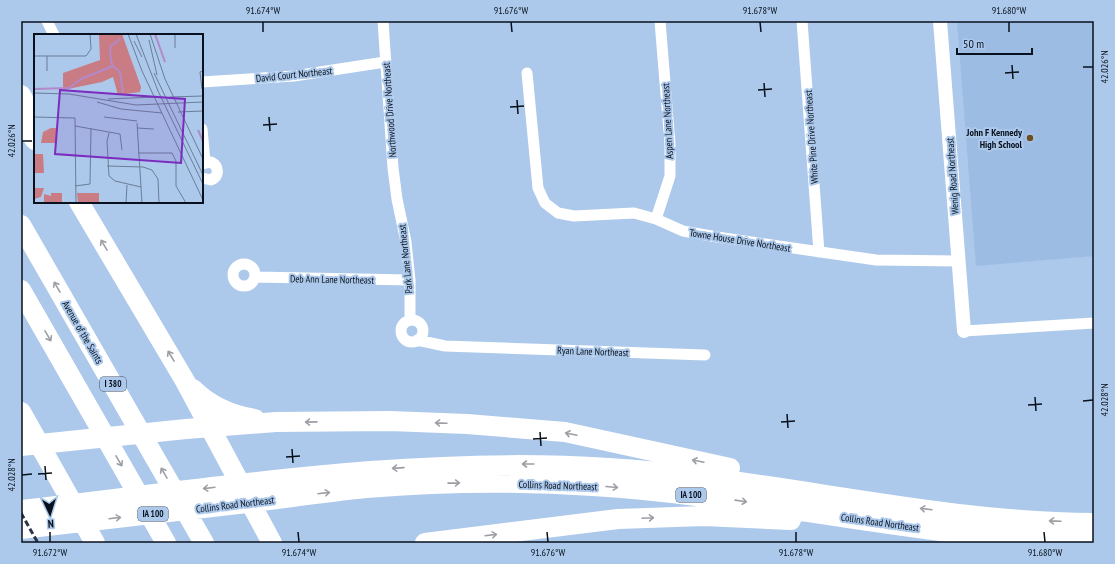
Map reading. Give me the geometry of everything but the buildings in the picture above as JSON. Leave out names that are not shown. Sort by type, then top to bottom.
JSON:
[{"type":"highway","points":[[21,95],[34,119]]},
{"type":"highway","points":[[21,121],[34,139]]},
{"type":"highway","points":[[80,203],[185,380],[272,543]]},
{"type":"highway","name":"Avenue of the Saints","points":[[21,225],[204,543]]},
{"type":"highway","points":[[21,290],[166,543]]},
{"type":"highway","points":[[185,380],[202,398],[220,409],[241,417],[276,422]]},
{"type":"highway","points":[[21,412],[30,445],[95,543]]},
{"type":"highway","points":[[30,445],[186,429],[276,422],[390,421],[459,424],[565,432],[872,501]]},
{"type":"highway","name":"Collins Road Northeast","points":[[21,510],[361,471],[434,466],[546,464],[660,471],[985,516],[1094,523]]},
{"type":"highway","name":"Collins Road Northeast","points":[[21,529],[362,488],[435,484],[593,486],[720,498],[932,529],[1036,540],[1094,542]]},
{"type":"highway","points":[[425,543],[618,519],[668,517],[770,519],[932,529]]},
{"type":"street","points":[[47,21],[54,34]]},
{"type":"street","name":"Northwood Drive Northeast","points":[[383,21],[385,62],[397,199]]},
{"type":"street","name":"Aspen Lane Northeast","points":[[656,219],[670,176],[670,144],[660,21]]},
{"type":"street","name":"White Pine Drive Northeast","points":[[802,21],[819,252]]},
{"type":"street","name":"Wenig Road Northeast","points":[[940,21],[964,331]]},
{"type":"street","name":"David Court Northeast","points":[[203,82],[294,76],[385,62]]},
{"type":"street","name":"Towne House Drive Northeast","points":[[527,73],[538,188],[545,203],[558,213],[574,216],[634,213],[656,219],[683,231],[819,252],[876,260],[959,261]]},
{"type":"street","points":[[203,146],[204,163],[214,163],[217,168],[217,174],[211,180],[203,178]]},
{"type":"street","name":"Park Lane Northeast","points":[[397,199],[406,242],[410,280],[410,320],[402,326],[402,336],[407,340],[417,340],[445,346],[482,347]]},
{"type":"street","name":"Deb Ann Lane Northeast","points":[[255,277],[410,280]]},
{"type":"street","points":[[410,320],[417,321],[422,327],[422,334],[417,340]]},
{"type":"street","points":[[964,331],[1094,323]]},
{"type":"street","name":"Ryan Lane Northeast","points":[[482,347],[705,355]]},
{"type":"shaded area","name":"John F Kennedy High School","points":[[957,21],[1094,21],[1094,256],[976,266]]},
{"type":"railway","points":[[21,513],[38,543]]},
{"type":"place","name":"John F Kennedy High School","points":[[1030,138]]}]
